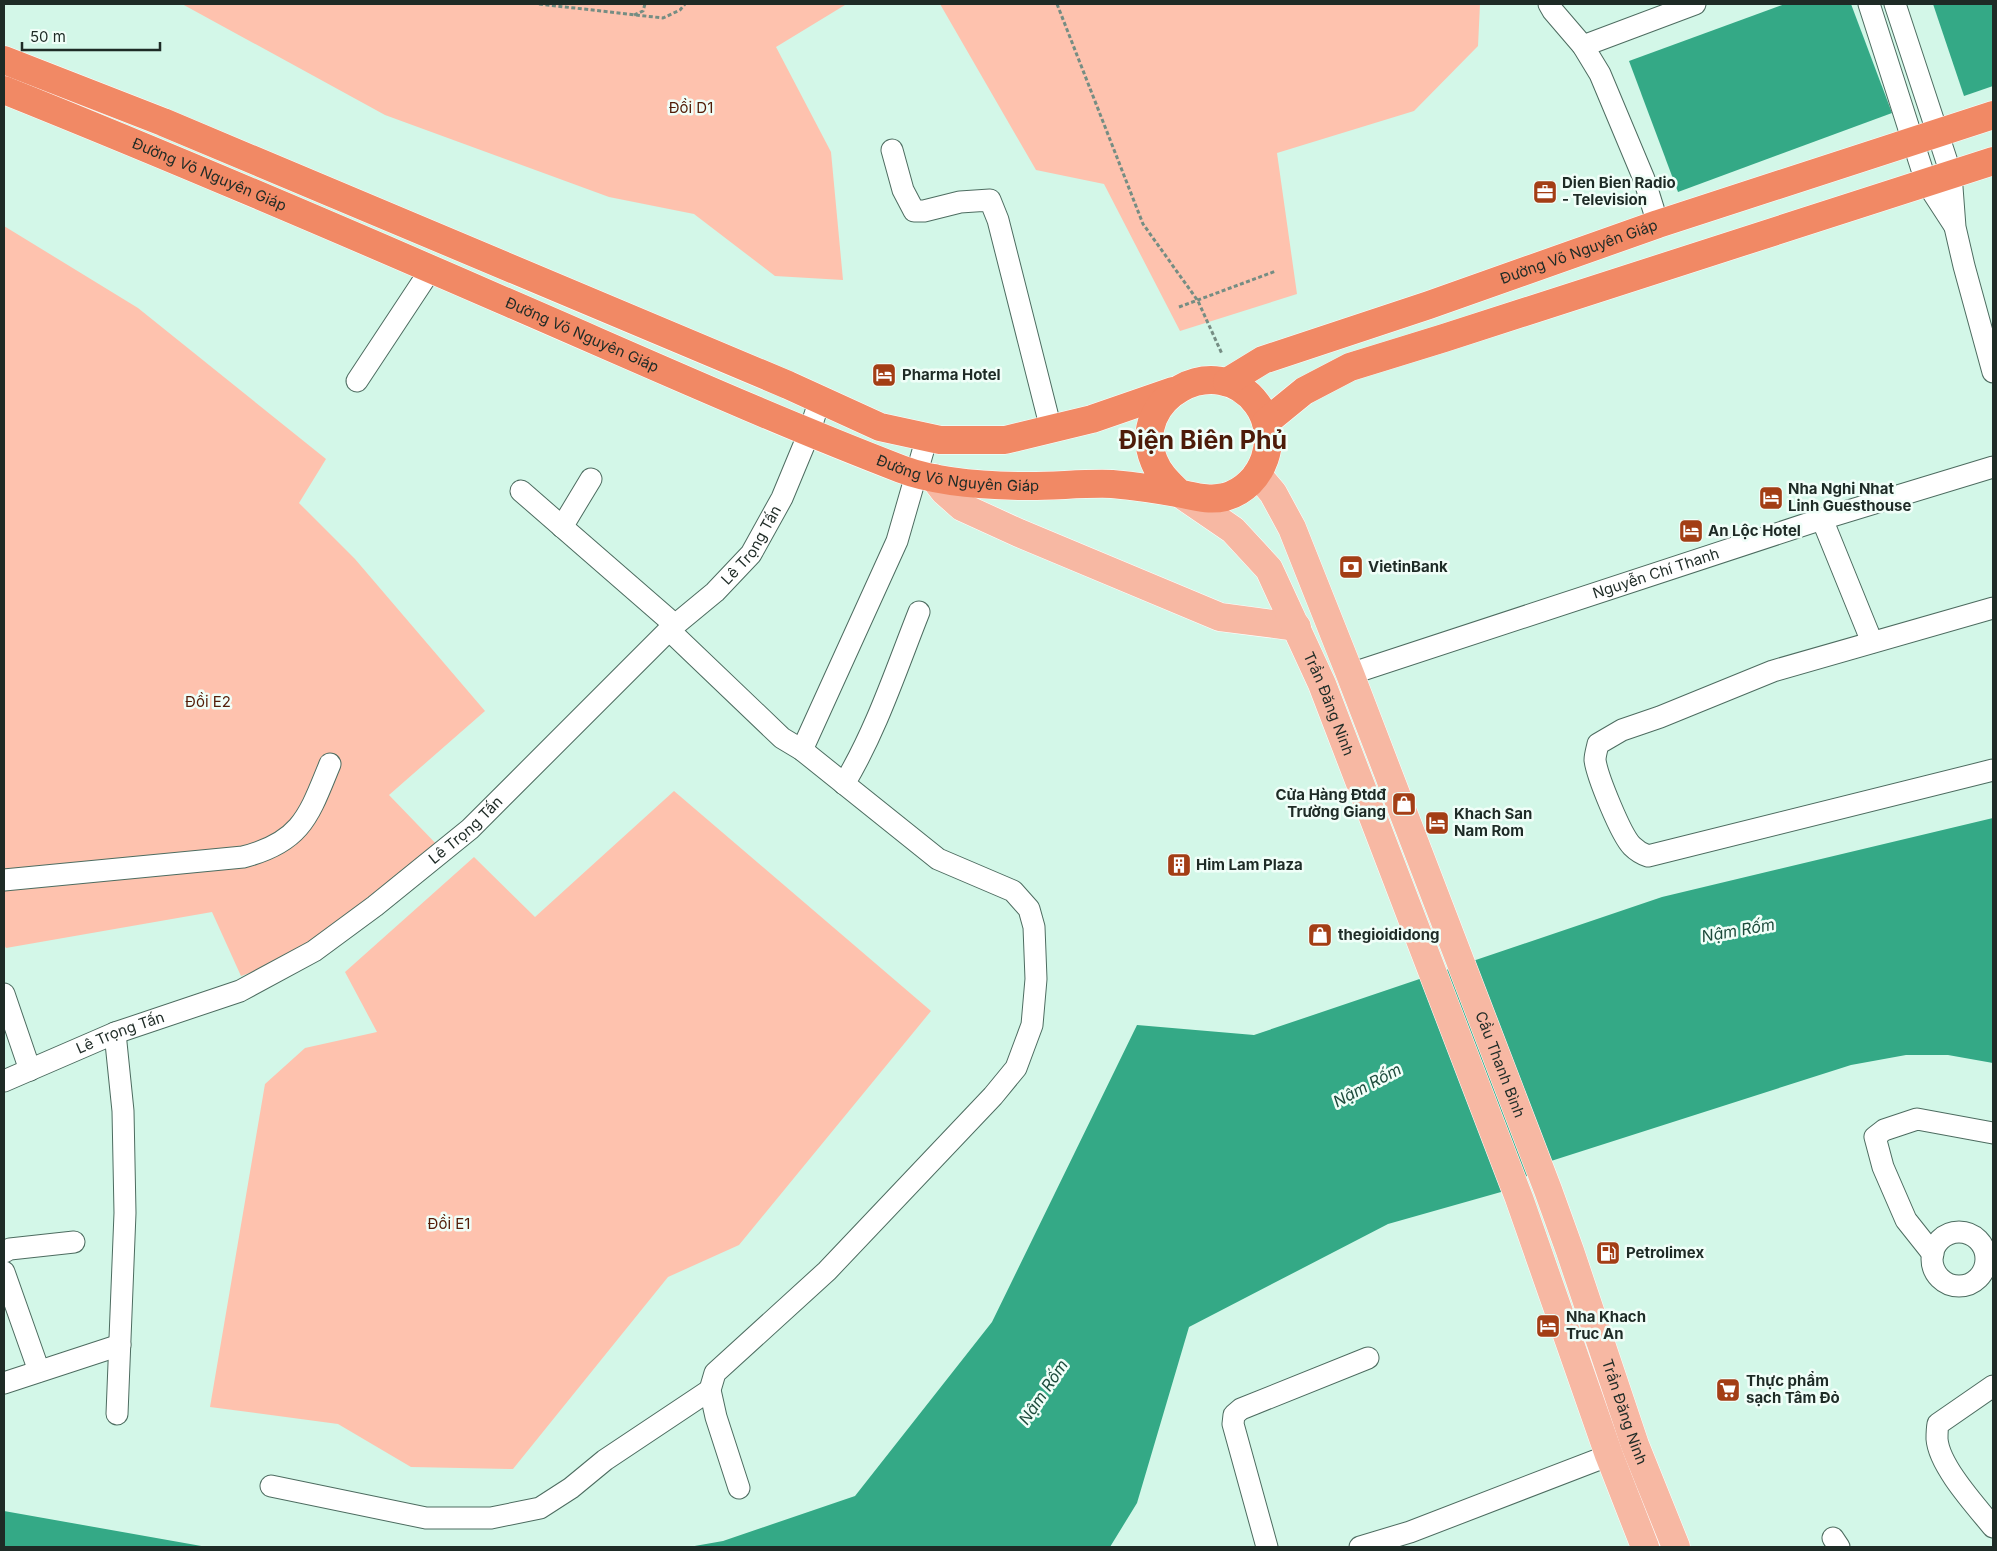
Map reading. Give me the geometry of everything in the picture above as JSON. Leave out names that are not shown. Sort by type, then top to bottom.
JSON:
[{"type":"highway","name":"Đường Võ Nguyên Giáp","points":[[4,60],[200,138],[820,399],[880,427],[940,440],[1005,440],[1092,419],[1173,391]]},
{"type":"highway","name":"Đường Võ Nguyên Giáp","points":[[4,90],[190,165],[809,433],[926,477],[1026,486],[1113,484],[1179,493]]},
{"type":"highway","name":"Đường Võ Nguyên Giáp","points":[[1227,382],[1264,360],[1429,305],[1658,224],[1993,115]]},
{"type":"highway","points":[[1266,422],[1304,391],[1350,367],[1993,161]]},
{"type":"highway","points":[[1209,379],[1227,382],[1244,391],[1258,405],[1266,422],[1269,441],[1266,458],[1258,474],[1245,487],[1229,496],[1212,499],[1179,493],[1163,477],[1153,460],[1149,441],[1152,422],[1160,405],[1173,391],[1190,382],[1209,379]]},
{"type":"main road","points":[[190,165],[200,138]]},
{"type":"main road","name":"Trần Đăng Ninh","points":[[1258,474],[1273,493],[1292,528],[1452,941]]},
{"type":"main road","points":[[926,477],[962,507],[1019,533],[1220,617],[1297,627]]},
{"type":"main road","name":"Trần Đăng Ninh","points":[[1179,493],[1233,530],[1269,569],[1322,684],[1425,953]]},
{"type":"main road","points":[[1322,684],[1350,674]]},
{"type":"main road","name":"Cầu Thanh Bình","points":[[1452,941],[1548,1190]]},
{"type":"main road","name":"Cầu Thanh Bình","points":[[1425,953],[1519,1198]]},
{"type":"main road","name":"Trần Đăng Ninh","points":[[1548,1190],[1635,1445],[1676,1547]]},
{"type":"main road","name":"Trần Đăng Ninh","points":[[1519,1198],[1609,1455],[1645,1547]]},
{"type":"street","points":[[1549,4],[1552,11],[1583,46],[1600,74],[1644,179],[1658,224]]},
{"type":"street","points":[[1583,46],[1695,4]]},
{"type":"street","points":[[1869,4],[1926,137]]},
{"type":"street","points":[[1895,4],[1926,137],[1955,227],[1993,372]]},
{"type":"street","points":[[892,150],[903,190],[914,211],[924,212],[960,202],[990,200],[998,220],[1051,429]]},
{"type":"street","points":[[357,381],[430,269]]},
{"type":"street","name":"Lê Trọng Tấn","points":[[4,1081],[115,1033],[240,991],[314,951],[375,906],[470,829],[672,628],[715,592],[751,554],[782,498],[809,433],[820,399]]},
{"type":"street","points":[[802,750],[926,477],[927,437]]},
{"type":"street","name":"Nguyễn Chí Thanh","points":[[1350,674],[1822,519],[1993,467]]},
{"type":"street","points":[[562,526],[591,478]]},
{"type":"street","points":[[521,491],[562,526],[672,628],[782,738],[802,750],[938,858],[1013,891],[1029,909],[1034,927],[1036,979],[1032,1026],[1016,1068],[993,1096],[827,1271],[715,1373],[710,1390],[716,1417],[740,1488]]},
{"type":"street","points":[[1822,519],[1872,642]]},
{"type":"street","points":[[1993,608],[1773,671],[1660,717],[1622,730],[1598,744],[1595,758],[1597,768],[1624,836],[1631,845],[1648,856],[1993,770]]},
{"type":"street","points":[[844,784],[857,763],[919,612]]},
{"type":"street","points":[[4,880],[244,857],[260,853],[274,847],[289,837],[300,826],[310,813],[330,764]]},
{"type":"street","points":[[4,994],[30,1070]]},
{"type":"street","points":[[115,1033],[123,1111],[125,1213],[117,1414]]},
{"type":"street","points":[[1932,1254],[1938,1241],[1950,1233],[1964,1232],[1977,1238],[1989,1250],[1986,1264],[1980,1277],[1968,1285],[1954,1286],[1942,1280],[1934,1268],[1932,1254],[1906,1220],[1883,1167],[1875,1137],[1884,1130],[1917,1119],[1993,1133]]},
{"type":"street","points":[[4,1252],[10,1249],[74,1242]]},
{"type":"street","points":[[4,1272],[39,1371]]},
{"type":"street","points":[[4,1383],[120,1345]]},
{"type":"street","points":[[1267,1547],[1233,1424],[1234,1415],[1241,1410],[1368,1358]]},
{"type":"street","points":[[1993,1386],[1938,1424],[1937,1440],[1941,1454],[1954,1478],[1993,1527]]},
{"type":"street","points":[[271,1486],[426,1518],[491,1518],[540,1508],[571,1488],[605,1460],[710,1390]]},
{"type":"street","points":[[1360,1547],[1413,1540],[1635,1445]]},
{"type":"path","points":[[539,4],[663,18],[680,10],[685,4]]},
{"type":"path","points":[[634,15],[643,11],[645,4]]},
{"type":"path","points":[[1058,4],[1143,224],[1198,301],[1222,354]]},
{"type":"path","points":[[1180,308],[1276,271]]},
{"type":"green space","name":"Đồi D1","points":[[182,4],[859,4],[845,5],[776,47],[831,152],[843,280],[775,276],[694,214],[609,197],[385,115]]},
{"type":"green space","points":[[940,4],[1480,4],[1478,46],[1414,111],[1277,153],[1297,294],[1180,331],[1104,184],[1036,170]]},
{"type":"green space","name":"Đồi E2","points":[[4,226],[138,308],[326,459],[299,503],[355,559],[485,711],[389,795],[443,851],[314,951],[241,976],[212,912],[6,948],[4,945]]},
{"type":"green space","name":"Đồi E1","points":[[674,791],[931,1011],[739,1245],[668,1277],[513,1469],[411,1467],[338,1424],[210,1407],[265,1084],[305,1048],[377,1032],[345,972],[474,857],[535,917]]},
{"type":"water","points":[[1785,4],[1851,4],[1892,113],[1678,192],[1629,61]]},
{"type":"water","points":[[1933,4],[1993,4],[1993,86],[1964,96]]},
{"type":"water","name":"Nậm Rốm","points":[[1993,818],[1993,1063],[1948,1055],[1906,1055],[1851,1065],[1551,1161],[1501,1192],[1388,1224],[1189,1327],[1137,1503],[1110,1547],[689,1547],[723,1541],[855,1496],[992,1322],[1137,1025],[1254,1035],[1662,897]]},
{"type":"water","points":[[4,1511],[207,1547],[4,1547]]},
{"type":"place","name":"Dien Bien Radio - Television","points":[[1545,192]]},
{"type":"place","name":"Pharma Hotel","points":[[884,375]]},
{"type":"place","name":"Nha Nghi Nhat Linh Guesthouse","points":[[1771,498]]},
{"type":"place","name":"An Lộc Hotel","points":[[1691,531]]},
{"type":"place","name":"VietinBank","points":[[1351,567]]},
{"type":"place","name":"Cửa Hàng Đtdđ Trường Giang","points":[[1404,804]]},
{"type":"place","name":"Khach San Nam Rom","points":[[1437,823]]},
{"type":"place","name":"Him Lam Plaza","points":[[1179,865]]},
{"type":"place","name":"thegioididong","points":[[1320,935]]},
{"type":"place","name":"Petrolimex","points":[[1608,1253]]},
{"type":"place","name":"Nha Khach Truc An","points":[[1548,1326]]},
{"type":"place","name":"Thực phẩm sạch Tâm Đỏ","points":[[1728,1390]]},
{"type":"district","name":"Điện Biên Phủ","points":[[1203,440]]}]
